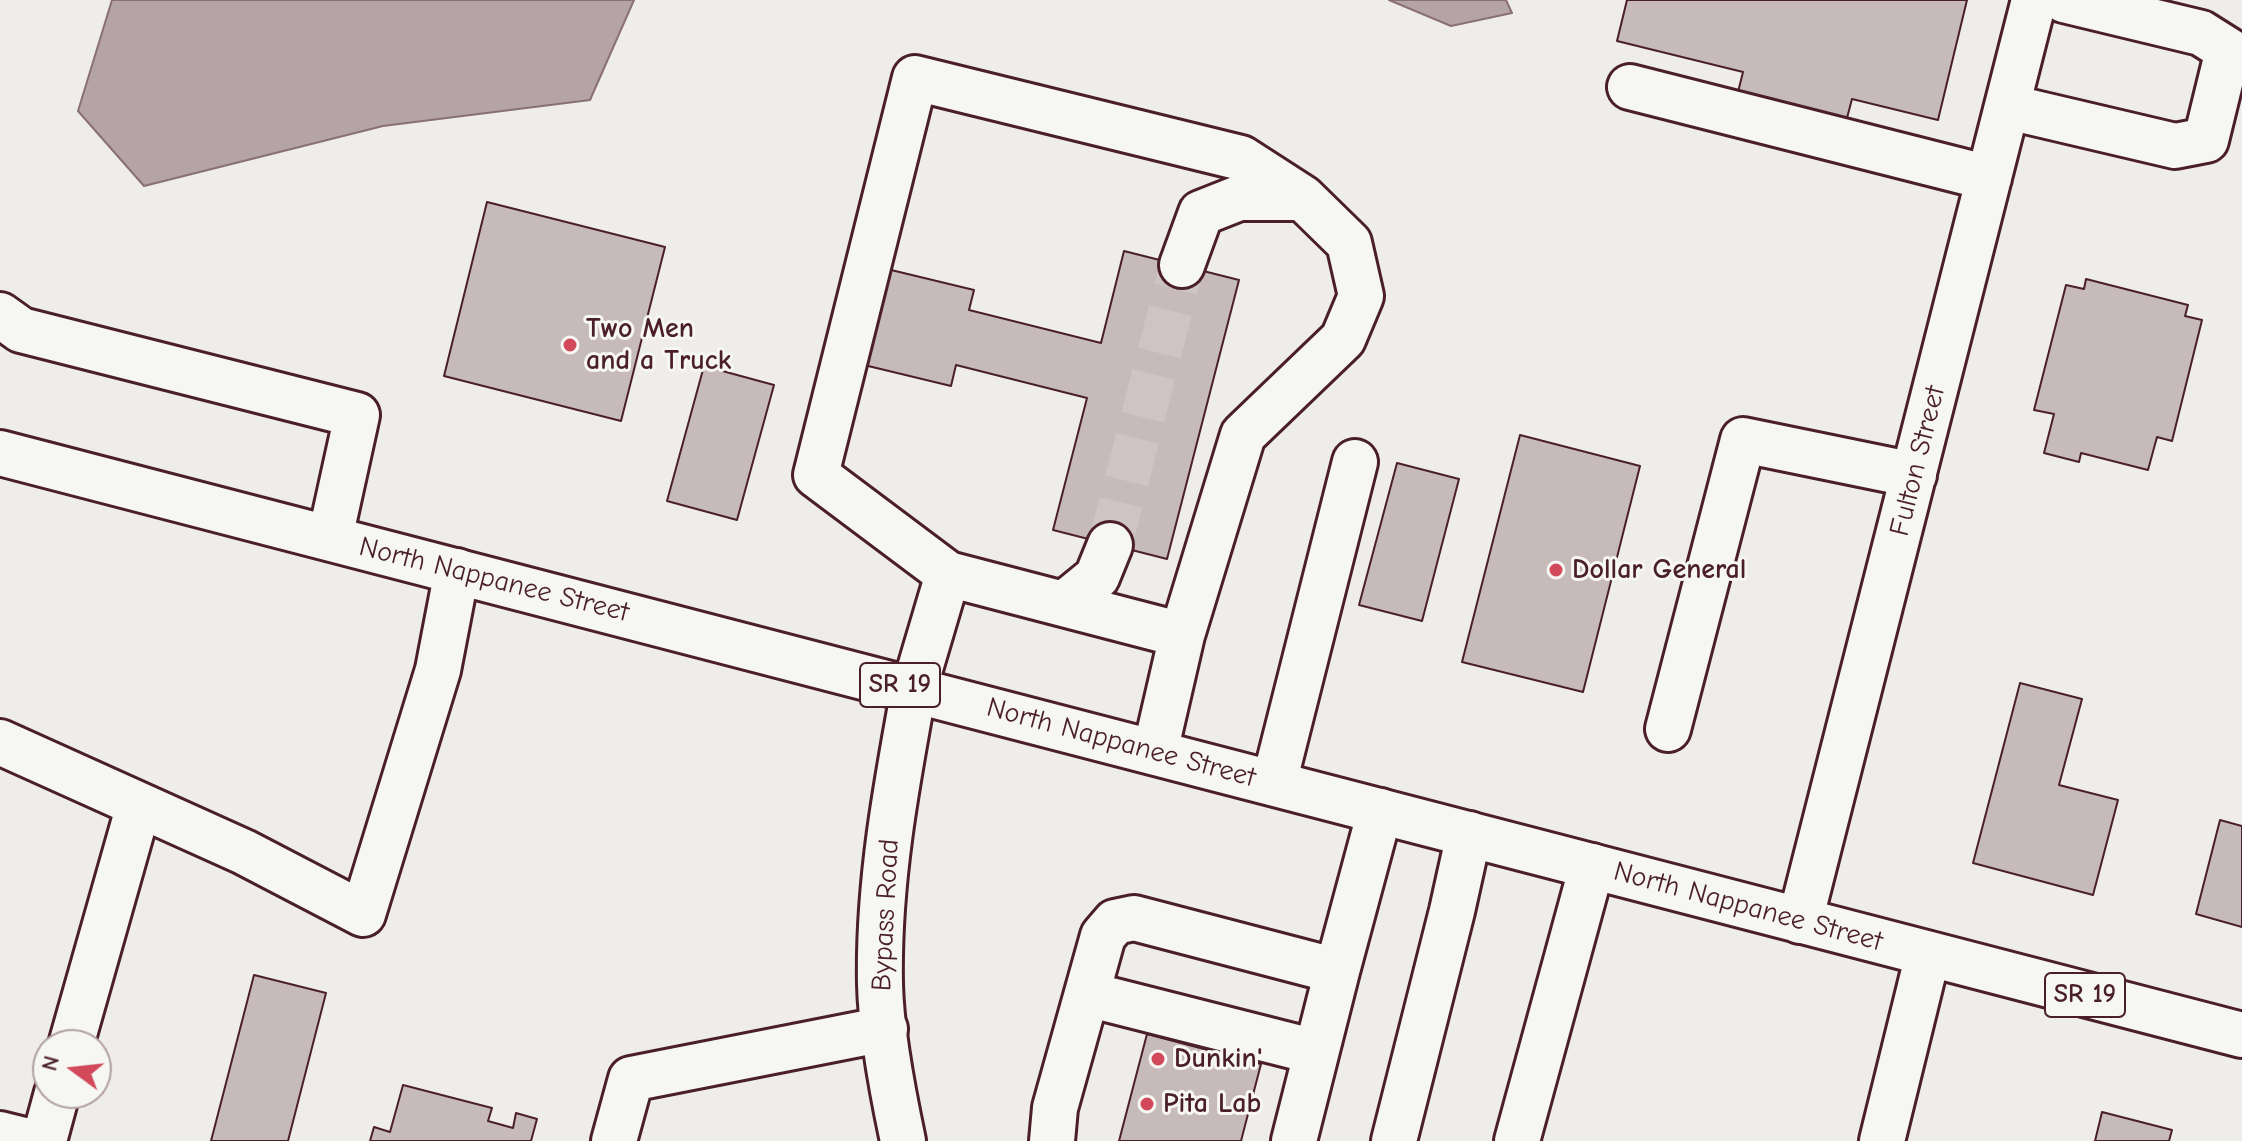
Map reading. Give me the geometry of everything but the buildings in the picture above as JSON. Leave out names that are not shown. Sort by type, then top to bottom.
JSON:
[{"type":"main road","name":"Fulton Street","points":[[1800,921],[2034,0]]},
{"type":"main road","points":[[2009,107],[2175,146],[2206,140],[2228,50],[2201,33],[2064,0]]},
{"type":"main road","points":[[1155,752],[1182,635],[1243,435],[1343,339],[1361,296],[1349,243],[1303,198],[1241,158],[915,78],[816,475],[948,574],[1182,635]]},
{"type":"main road","points":[[1630,87],[1989,178]]},
{"type":"main road","points":[[1182,265],[1201,213],[1239,198],[1303,198]]},
{"type":"main road","points":[[0,315],[21,330],[357,415],[330,538]]},
{"type":"main road","points":[[1668,729],[1743,440],[1914,475]]},
{"type":"main road","name":"North Nappanee Street","points":[[0,453],[2242,1035]]},
{"type":"main road","points":[[1274,783],[1355,462]]},
{"type":"main road","points":[[1064,604],[1097,577],[1110,545]]},
{"type":"main road","points":[[0,742],[244,852],[363,914],[438,670],[457,571]]},
{"type":"main road","name":"Bypass Road","points":[[903,1141],[880,988],[881,897],[894,793],[914,689],[948,574]]},
{"type":"main road","points":[[76,1029],[139,805]]},
{"type":"main road","points":[[1294,1141],[1380,811]]},
{"type":"main road","points":[[1394,1141],[1469,834]]},
{"type":"main road","points":[[1517,1141],[1592,866]]},
{"type":"main road","points":[[1052,1141],[1055,1108],[1103,936],[1115,922],[1134,918],[1337,971]]},
{"type":"main road","points":[[1882,1141],[1928,954]]},
{"type":"main road","points":[[1087,994],[1316,1052]]},
{"type":"main road","points":[[614,1141],[631,1079],[885,1029]]},
{"type":"main road","points":[[44,1141],[53,1109]]},
{"type":"main road","points":[[0,1134],[28,1141]]},
{"type":"shaded area","points":[[112,0],[634,0],[590,100],[383,126],[144,186],[78,111]]},
{"type":"shaded area","points":[[1389,0],[1506,0],[1512,13],[1451,26]]},
{"type":"tunnel","points":[[1110,545],[1182,265]]},
{"type":"place","name":"Two Men and a Truck","points":[[570,345]]},
{"type":"place","name":"Dollar General","points":[[1556,570]]},
{"type":"place","name":"Dunkin'","points":[[1158,1059]]},
{"type":"place","name":"Pita Lab","points":[[1147,1104]]}]
